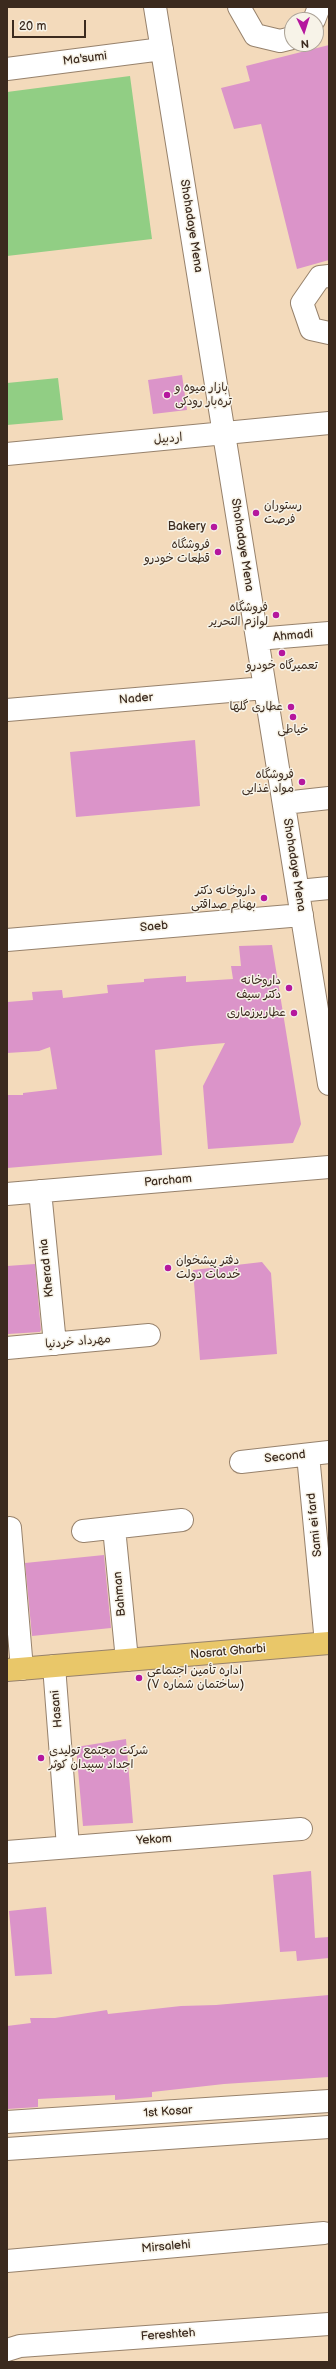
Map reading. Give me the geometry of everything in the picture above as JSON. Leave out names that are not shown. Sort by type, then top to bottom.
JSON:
[{"type":"main road","name":"Nosrat Gharbi","points":[[14,1670],[328,1643]]},
{"type":"street","name":"Shohadaye Mena","points":[[155,7],[329,1084]]},
{"type":"street","points":[[239,7],[255,35],[280,41],[284,40]]},
{"type":"street","name":"Ma'sumi","points":[[7,69],[162,49]]},
{"type":"street","points":[[329,276],[320,277],[302,303],[311,329],[329,333]]},
{"type":"street","name":"اردبیل","points":[[7,454],[329,423]]},
{"type":"street","name":"Ahmadi","points":[[258,639],[329,632]]},
{"type":"street","name":"Nader","points":[[7,710],[265,688]]},
{"type":"street","points":[[284,803],[329,798]]},
{"type":"street","points":[[298,891],[329,888]]},
{"type":"street","name":"Saeb","points":[[7,940],[302,915]]},
{"type":"street","name":"Parcham","points":[[7,1194],[329,1167]]},
{"type":"street","name":"Kherad nia","points":[[40,1191],[55,1344]]},
{"type":"street","name":"مهرداد خردنیا","points":[[7,1348],[149,1335]]},
{"type":"street","name":"Second","points":[[241,1462],[329,1452]]},
{"type":"street","name":"Sami ei fard","points":[[308,1455],[328,1643]]},
{"type":"street","points":[[83,1531],[182,1520]]},
{"type":"street","points":[[10,1528],[14,1670]]},
{"type":"street","name":"Bahman","points":[[114,1528],[127,1660]]},
{"type":"street","name":"Hasani","points":[[54,1666],[68,1847]]},
{"type":"street","name":"Yekom","points":[[7,1852],[301,1829]]},
{"type":"street","name":"1st Kosar","points":[[7,2122],[329,2102]]},
{"type":"street","points":[[7,2150],[329,2127]]},
{"type":"street","name":"Mirsalehi","points":[[7,2261],[324,2233]]},
{"type":"street","name":"Fereshteh","points":[[7,2350],[20,2346],[329,2324]]},
{"type":"green space","points":[[130,76],[152,239],[7,256],[7,92]]},
{"type":"green space","points":[[58,378],[63,420],[7,425],[7,383]]},
{"type":"building","points":[[329,45],[329,260],[297,269],[261,124],[234,129],[221,88],[250,81],[246,66],[301,52],[324,52],[324,46]]},
{"type":"building","name":"بازار میوه و تره‌بار رودکی","points":[[182,375],[187,410],[153,414],[148,380]]},
{"type":"building","points":[[195,740],[200,806],[76,817],[70,752]]},
{"type":"building","points":[[272,945],[301,1124],[293,1143],[208,1149],[203,1086],[225,1043],[155,1050],[162,1155],[7,1168],[7,1095],[23,1095],[23,1093],[57,1089],[50,1047],[39,1051],[7,1053],[7,1002],[33,1000],[32,992],[62,990],[63,998],[108,993],[107,985],[144,982],[144,979],[186,976],[186,982],[233,979],[231,966],[241,966],[239,946]]},
{"type":"building","points":[[262,1262],[271,1273],[277,1354],[200,1360],[193,1270]]},
{"type":"building","points":[[35,1264],[41,1330],[40,1332],[8,1334],[7,1266]]},
{"type":"building","points":[[104,1555],[111,1628],[32,1636],[25,1563]]},
{"type":"building","points":[[126,1739],[133,1823],[83,1826],[76,1747]]},
{"type":"building","points":[[311,1871],[315,1938],[329,1937],[329,1958],[297,1961],[296,1951],[280,1952],[273,1875]]},
{"type":"building","points":[[46,1907],[52,1974],[15,1976],[9,1911]]},
{"type":"building","points":[[329,1995],[329,2077],[224,2084],[152,2092],[152,2097],[115,2100],[115,2095],[38,2099],[38,2107],[7,2109],[7,2026],[31,2023],[30,2018],[55,2018],[107,2010],[108,2014],[181,2006],[216,2005]]},
{"type":"place","name":"بازار میوه و تره‌بار رودکی","points":[[167,395]]},
{"type":"place","name":"رستوران فرصت","points":[[256,513]]},
{"type":"place","name":"Bakery","points":[[214,527]]},
{"type":"place","name":"فروشگاه قطعات خودرو","points":[[218,552]]},
{"type":"place","name":"فروشگاه لوازم التحریر","points":[[276,615]]},
{"type":"place","name":"تعمیرگاه خودرو","points":[[282,653]]},
{"type":"place","name":"عطاری گلها","points":[[291,707]]},
{"type":"place","name":"خیاطی","points":[[293,717]]},
{"type":"place","name":"فروشگاه مواد غذایی","points":[[302,782]]},
{"type":"place","name":"داروخانه دکتر بهنام صداقتی","points":[[264,898]]},
{"type":"place","name":"داروخانه دکتر سیف","points":[[289,988]]},
{"type":"place","name":"عطاریرزماری","points":[[294,1013]]},
{"type":"place","name":"دفتر پیشخوان خدمات دولت","points":[[168,1268]]},
{"type":"place","name":"اداره تأمین اجتماعی (ساختمان شماره ۷)","points":[[139,1678]]},
{"type":"place","name":"شرکت مجتمع تولیدی اجداد سپیدان کوثر","points":[[41,1758]]}]
